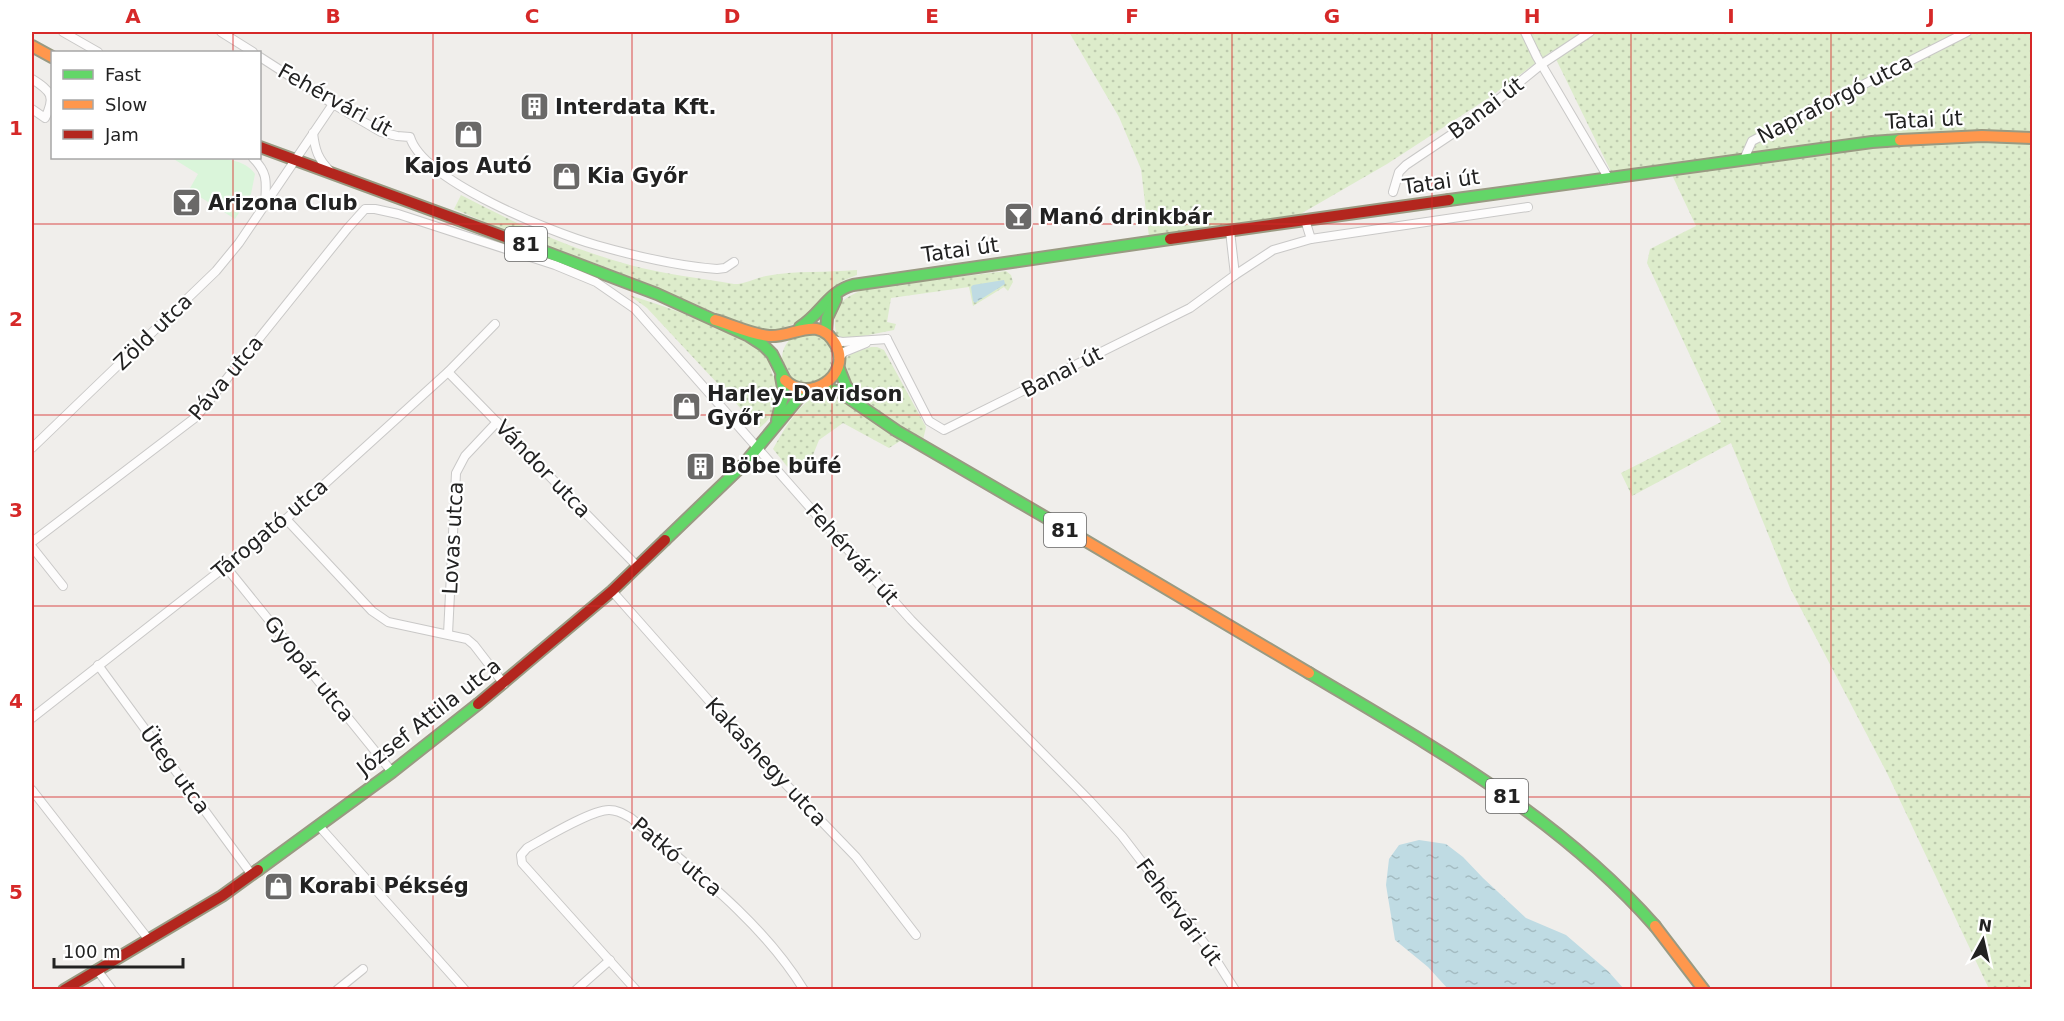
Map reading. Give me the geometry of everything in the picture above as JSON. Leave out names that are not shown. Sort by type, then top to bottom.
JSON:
[{"type":"street","points":[[63,32],[96,51]]},
{"type":"street","name":"Fehérvári út","points":[[221,32],[251,51]]},
{"type":"street","points":[[1525,32],[1609,179]]},
{"type":"street","name":"Banai út","points":[[1393,192],[1399,172],[1406,165],[1473,120],[1542,64],[1590,32]]},
{"type":"street","name":"Napraforgó utca","points":[[1744,159],[1752,141],[1967,32]]},
{"type":"street","points":[[32,46],[51,56]]},
{"type":"street","name":"Fehérvári út","points":[[261,58],[381,132],[410,137],[422,157],[456,183],[544,226],[594,245],[665,262],[717,269],[725,268],[734,262]]},
{"type":"street","points":[[32,79],[44,87],[51,96]]},
{"type":"street","name":"Zöld utca","points":[[32,448],[216,271],[240,243],[333,104]]},
{"type":"street","points":[[32,110],[45,118],[51,105]]},
{"type":"street","points":[[313,133],[320,161],[334,175]]},
{"type":"street","name":"Tatai út","points":[[793,330],[815,318],[840,290],[856,285],[1872,142],[1982,136],[2032,138]]},
{"type":"street","name":"81","points":[[261,147],[594,268],[715,320],[767,348],[774,357],[778,370],[786,382],[793,387],[840,392],[897,431],[1188,600],[1444,753],[1503,792],[1567,840],[1604,873],[1668,941],[1704,990]]},
{"type":"street","points":[[255,159],[262,166],[267,179],[265,206]]},
{"type":"street","name":"Tatai út","points":[[1235,275],[1273,249],[1311,239],[1528,207]]},
{"type":"street","name":"Fehérvári út","points":[[365,209],[398,214],[555,265],[596,282],[635,309],[911,620],[1122,836],[1211,952],[1235,990]]},
{"type":"street","name":"Páva utca","points":[[63,586],[32,544],[196,417],[365,209]]},
{"type":"street","points":[[1305,220],[1311,239]]},
{"type":"street","points":[[1230,231],[1235,275]]},
{"type":"street","name":"Banai út","points":[[887,339],[929,421],[944,430],[1190,308],[1235,275]]},
{"type":"street","points":[[856,285],[843,293],[833,304],[827,318],[830,337],[842,342],[887,339]]},
{"type":"street","name":"81","points":[[715,320],[764,335],[780,336],[793,330],[817,328],[830,337],[846,386],[861,405]]},
{"type":"street","name":"Tárogató utca","points":[[32,718],[286,519],[448,372],[495,324]]},
{"type":"street","points":[[778,370],[775,356],[777,347],[793,330]]},
{"type":"street","points":[[817,388],[835,375],[844,352],[887,339]]},
{"type":"street","name":"József Attila utca","points":[[776,423],[784,390],[784,381],[778,370]]},
{"type":"street","name":"Vándor utca","points":[[448,372],[638,567]]},
{"type":"street","name":"József Attila utca","points":[[64,990],[204,907],[252,875],[392,772],[504,684],[638,567],[744,464],[802,394],[817,388]]},
{"type":"street","name":"Lovas utca","points":[[448,634],[456,473],[465,456],[497,422]]},
{"type":"street","points":[[286,519],[372,611],[388,622],[467,639],[504,684]]},
{"type":"street","name":"Gyopár utca","points":[[226,567],[392,772]]},
{"type":"street","name":"Kakashegy utca","points":[[612,591],[749,746],[856,857],[916,935]]},
{"type":"street","name":"Üteg utca","points":[[98,665],[252,875]]},
{"type":"street","points":[[32,790],[149,940]]},
{"type":"street","name":"Patkó utca","points":[[636,990],[522,863],[521,855],[527,848],[596,813],[608,810],[621,811],[631,818],[727,899],[764,936],[793,972],[804,990]]},
{"type":"street","points":[[319,826],[465,990]]},
{"type":"street","points":[[576,990],[610,960]]},
{"type":"street","points":[[337,990],[363,969]]},
{"type":"street","points":[[98,971],[112,990]]},
{"type":"green space","points":[[1069,32],[2032,32],[2032,989],[1989,989],[1887,773],[1790,588],[1731,443],[1632,496],[1621,473],[1721,422],[1647,263],[1650,249],[1696,226],[1672,175],[1617,184],[1552,51],[1490,97],[1387,164],[1297,216],[1149,237],[1141,169],[1119,117]]},
{"type":"green space","points":[[174,159],[229,159],[249,167],[255,174],[251,194],[235,219],[189,190],[198,174]]},
{"type":"green space","points":[[461,195],[523,226],[565,243],[608,259],[656,271],[734,284],[788,273],[857,270],[857,275],[842,281],[827,295],[815,312],[804,320],[775,331],[762,329],[725,317],[603,266],[518,236],[454,209]]},
{"type":"green space","points":[[1006,271],[1011,275],[1013,282],[1008,291],[1004,287],[973,306],[969,287],[891,298],[887,322],[896,324],[894,330],[853,338],[837,337],[835,318],[839,305],[850,296],[868,288]]},
{"type":"green space","points":[[629,295],[699,320],[766,354],[780,391],[778,403],[768,420],[759,428],[647,308]]},
{"type":"green space","points":[[802,333],[812,333],[825,340],[832,353],[832,363],[825,376],[812,383],[802,383],[793,379],[786,372],[782,363],[782,353],[786,344],[793,337]]},
{"type":"green space","points":[[871,347],[884,350],[926,427],[923,440],[895,424],[853,390],[842,365],[850,355]]},
{"type":"green space","points":[[820,393],[831,393],[905,438],[889,448],[843,423],[819,440],[809,465],[794,475],[773,449],[799,410]]},
{"type":"water","points":[[1004,280],[1005,284],[975,303],[973,301],[971,287],[973,285]]},
{"type":"water","points":[[1419,840],[1446,844],[1463,857],[1526,918],[1566,935],[1608,971],[1624,989],[1448,989],[1428,967],[1395,940],[1386,885],[1389,859],[1399,845]]},
{"type":"traffic: fast","points":[[1449,200],[1900,140]]},
{"type":"traffic: fast","points":[[800,327],[837,292],[853,285],[1170,239]]},
{"type":"traffic: fast","points":[[538,249],[657,294],[749,336],[772,354],[785,380]]},
{"type":"traffic: fast","points":[[826,333],[827,318],[836,299]]},
{"type":"traffic: fast","points":[[838,366],[846,386],[855,397]]},
{"type":"traffic: fast","points":[[777,420],[784,393],[781,377]]},
{"type":"traffic: fast","points":[[821,387],[840,392],[897,431],[1069,531]]},
{"type":"traffic: fast","points":[[665,540],[744,464],[802,394],[812,390]]},
{"type":"traffic: fast","points":[[1309,673],[1402,728],[1536,817],[1577,850],[1655,926]]},
{"type":"traffic: fast","points":[[258,870],[392,772],[478,704]]},
{"type":"traffic: slow","points":[[32,46],[51,56]]},
{"type":"traffic: slow","points":[[1900,140],[1982,136],[2032,138]]},
{"type":"traffic: slow","points":[[715,320],[769,336],[805,329],[821,330],[829,336],[836,345],[839,356],[838,367],[833,376],[815,388],[805,389],[794,387],[785,380]]},
{"type":"traffic: slow","points":[[1069,531],[1309,673]]},
{"type":"traffic: slow","points":[[1655,926],[1704,990]]},
{"type":"traffic: jam","points":[[261,147],[538,249]]},
{"type":"traffic: jam","points":[[1170,239],[1449,200]]},
{"type":"traffic: jam","points":[[478,704],[612,591],[665,540]]},
{"type":"traffic: jam","points":[[64,990],[222,896],[258,870]]},
{"type":"place","name":"Interdata Kft.","points":[[534,107]]},
{"type":"place","name":"Kajos Autó","points":[[468,135]]},
{"type":"place","name":"Kia Győr","points":[[566,176]]},
{"type":"place","name":"Arizona Club","points":[[187,203]]},
{"type":"place","name":"Manó drinkbár","points":[[1018,217]]},
{"type":"place","name":"Harley-Davidson Győr","points":[[686,406]]},
{"type":"place","name":"Böbe büfé","points":[[700,466]]},
{"type":"place","name":"Korabi Pékség","points":[[278,886]]}]
